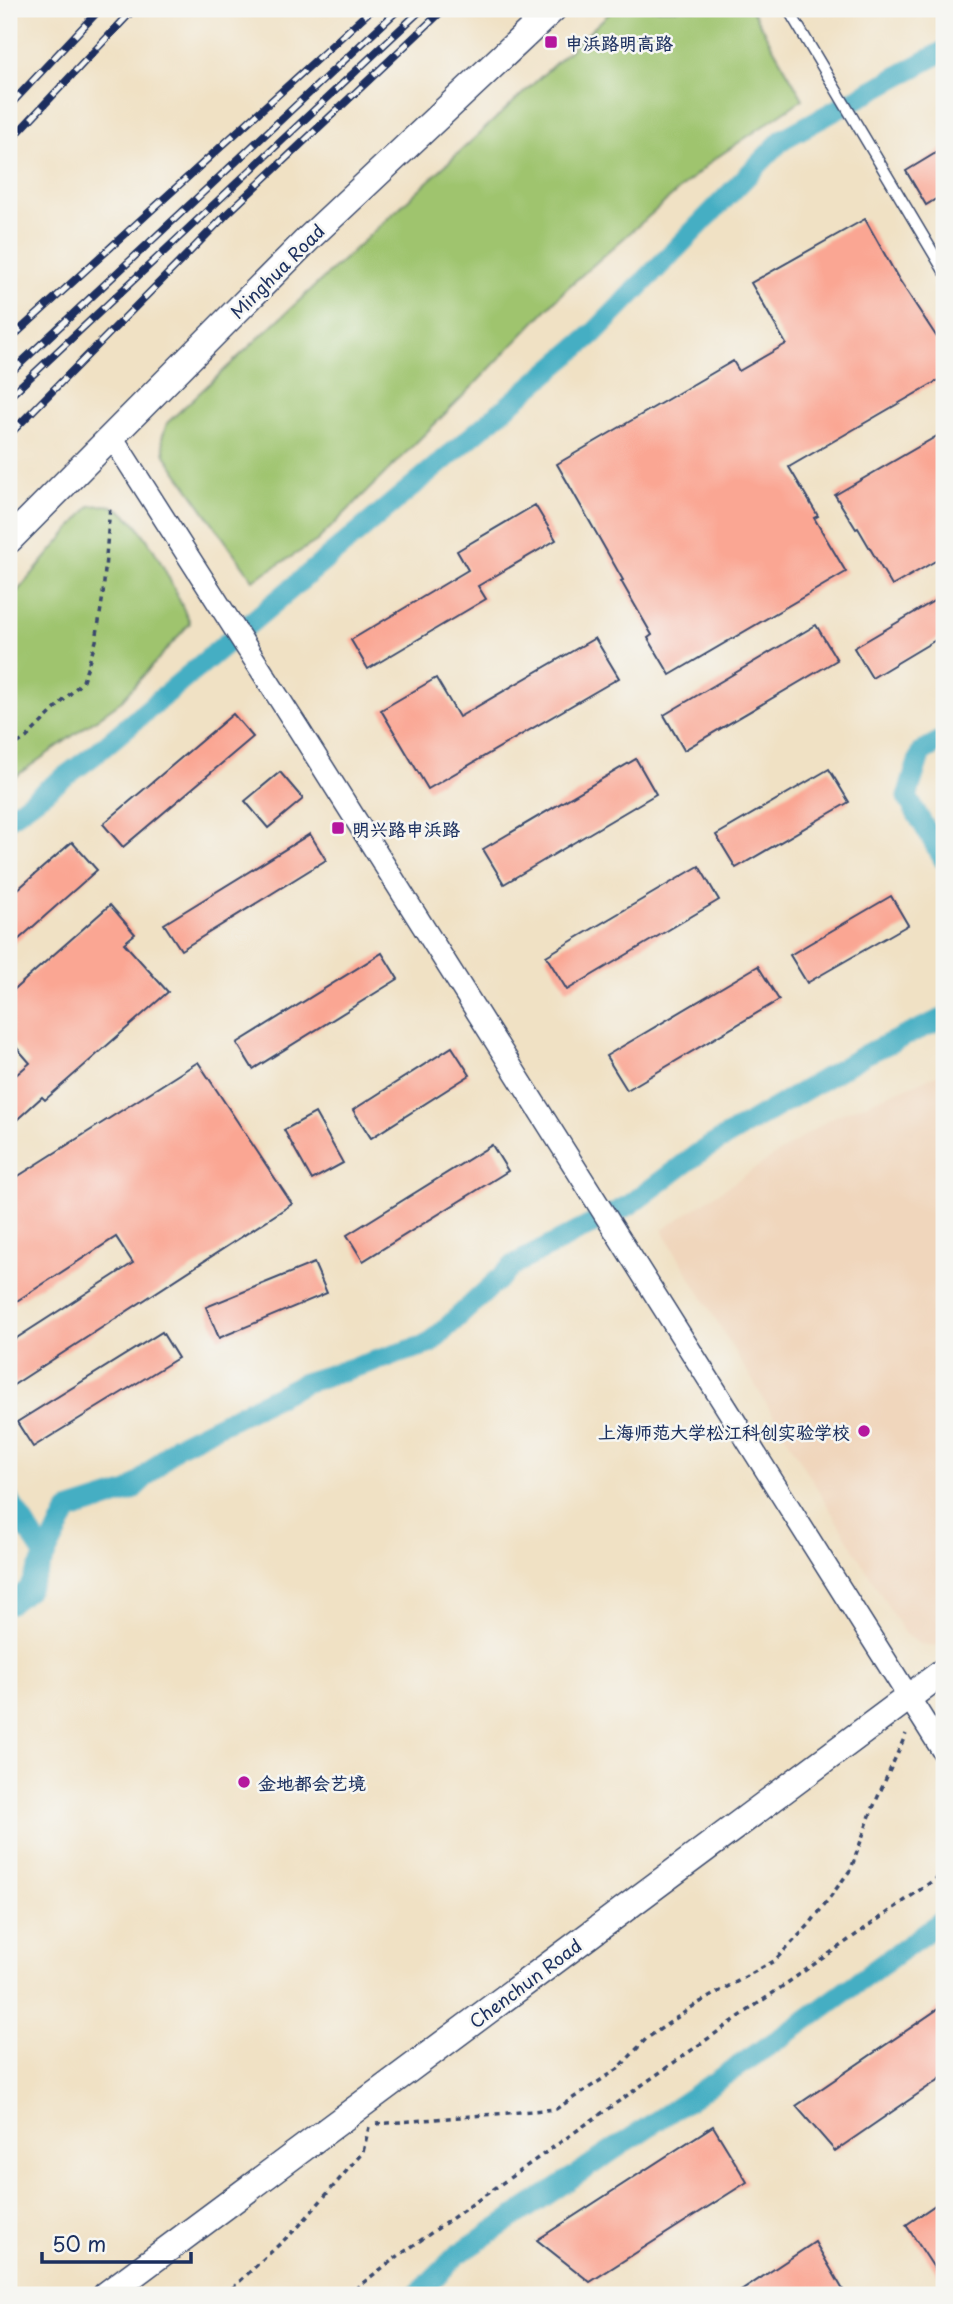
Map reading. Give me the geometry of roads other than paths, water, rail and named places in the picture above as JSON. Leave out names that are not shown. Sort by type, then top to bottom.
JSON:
[{"type":"street","name":"Minghua Road","points":[[9,540],[309,238],[553,9]]},
{"type":"street","points":[[112,437],[944,1753]]},
{"type":"street","name":"Chenchun Road","points":[[106,2295],[944,1671]]},
{"type":"lane","points":[[788,9],[944,271]]},
{"type":"waterway","points":[[9,818],[94,755],[593,334],[783,139],[944,51]]},
{"type":"waterway","points":[[944,739],[921,752],[907,797],[944,860]]},
{"type":"waterway","points":[[9,1604],[28,1590],[68,1511],[131,1491],[177,1446],[304,1383],[429,1344],[515,1264],[631,1204],[700,1152],[866,1054],[944,1018]]},
{"type":"waterway","points":[[9,1500],[45,1556]]},
{"type":"waterway","points":[[417,2295],[457,2255],[798,2026],[944,1919]]},
{"type":"railway","points":[[9,106],[100,9]]},
{"type":"railway","points":[[9,142],[134,9]]},
{"type":"railway","points":[[9,340],[372,9]]},
{"type":"railway","points":[[9,374],[399,9]]},
{"type":"railway","points":[[9,397],[422,9]]},
{"type":"railway","points":[[9,435],[228,213],[444,9]]},
{"type":"place","name":"申浜路明高路","points":[[551,42]]},
{"type":"place","name":"明兴路申浜路","points":[[338,828]]},
{"type":"place","name":"上海师范大学松江科创实验学校","points":[[864,1431]]},
{"type":"place","name":"金地都会艺境","points":[[244,1782]]}]
